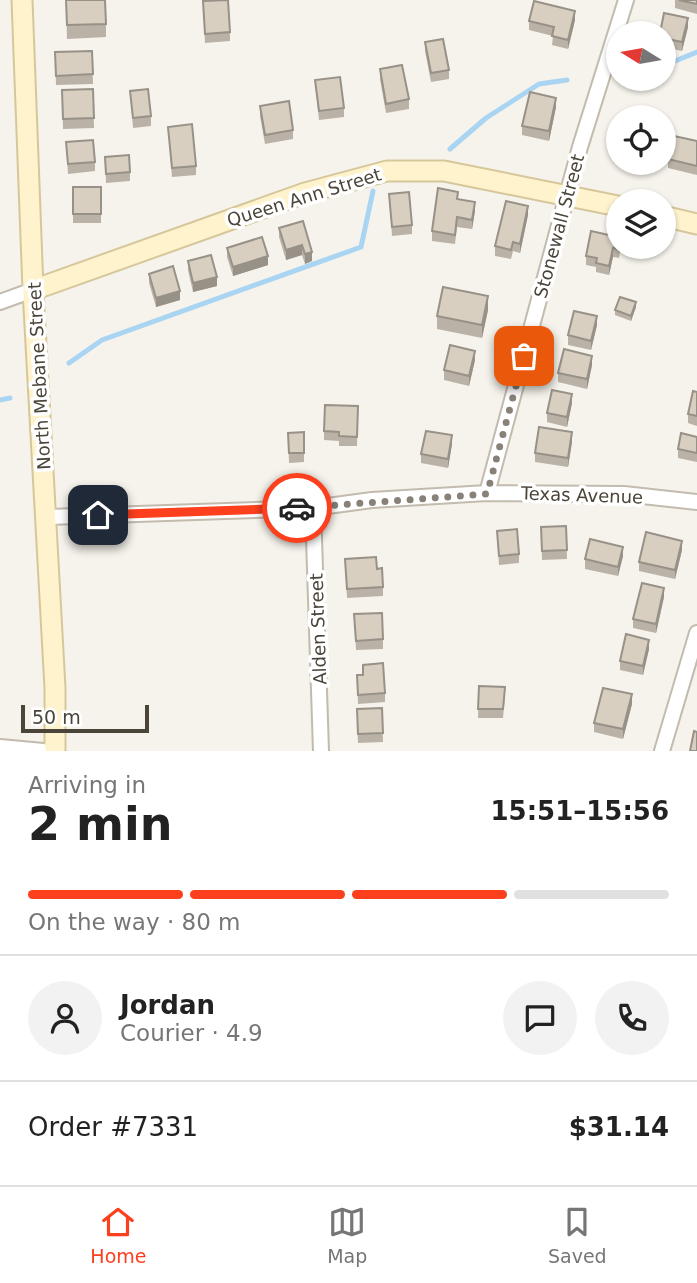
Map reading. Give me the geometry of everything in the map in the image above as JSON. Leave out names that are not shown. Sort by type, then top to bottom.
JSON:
[{"type":"main road","name":"North Mebane Street","points":[[22,0],[33,290],[48,517],[55,751]]},
{"type":"main road","name":"Queen Ann Street","points":[[33,290],[305,192],[376,173],[410,169],[444,171],[606,203]]},
{"type":"main road","points":[[676,219],[697,224]]},
{"type":"street","name":"Stonewall Street","points":[[487,494],[567,195],[626,0]]},
{"type":"street","name":"Queen Ann Street","points":[[0,302],[33,290]]},
{"type":"street","name":"Texas Avenue","points":[[48,517],[313,508],[372,500],[487,494],[613,494],[697,502]]},
{"type":"street","name":"Alden Street","points":[[313,508],[321,751]]},
{"type":"street","points":[[662,751],[697,633]]},
{"type":"street","points":[[0,747],[43,751]]},
{"type":"building","points":[[66,0],[105,0],[106,24],[67,25]]},
{"type":"building","points":[[228,0],[230,32],[205,34],[203,1]]},
{"type":"building","points":[[679,0],[697,0],[697,4]]},
{"type":"building","points":[[534,1],[575,11],[568,40],[552,36],[554,27],[529,21]]},
{"type":"building","points":[[664,13],[688,18],[682,42],[676,41],[676,21],[662,21]]},
{"type":"building","points":[[443,39],[449,70],[431,73],[425,42]]},
{"type":"building","points":[[92,51],[93,74],[56,76],[55,52]]},
{"type":"building","points":[[402,65],[409,99],[386,104],[380,69]]},
{"type":"building","points":[[340,77],[344,108],[319,111],[315,80]]},
{"type":"building","points":[[93,89],[94,118],[63,119],[62,90]]},
{"type":"building","points":[[148,89],[151,116],[133,118],[130,91]]},
{"type":"building","points":[[530,92],[556,98],[549,131],[522,126]]},
{"type":"building","points":[[289,101],[293,130],[265,135],[260,106]]},
{"type":"building","points":[[192,124],[196,166],[172,168],[168,127]]},
{"type":"building","points":[[676,136],[697,141],[697,166],[676,161]]},
{"type":"building","points":[[93,140],[95,162],[68,164],[66,142]]},
{"type":"building","points":[[129,155],[130,172],[106,174],[105,157]]},
{"type":"building","points":[[73,187],[101,187],[101,214],[73,214]]},
{"type":"building","points":[[438,188],[458,192],[457,199],[475,202],[472,220],[457,217],[455,235],[432,231]]},
{"type":"building","points":[[409,192],[412,225],[392,227],[389,194]]},
{"type":"building","points":[[506,201],[528,206],[520,244],[513,242],[511,250],[495,246]]},
{"type":"building","points":[[303,221],[312,252],[305,254],[302,245],[286,250],[279,228]]},
{"type":"building","points":[[591,231],[606,234],[606,259],[611,259],[609,266],[596,263],[597,258],[586,256]]},
{"type":"building","points":[[262,237],[268,256],[233,267],[227,248]]},
{"type":"building","points":[[211,255],[217,277],[193,283],[188,261]]},
{"type":"building","points":[[173,266],[180,291],[156,298],[149,274]]},
{"type":"building","points":[[443,287],[488,296],[482,325],[437,316]]},
{"type":"building","points":[[620,297],[636,302],[631,316],[615,310]]},
{"type":"building","points":[[574,311],[597,316],[591,341],[568,335]]},
{"type":"building","points":[[450,345],[475,351],[469,376],[444,370]]},
{"type":"building","points":[[564,349],[592,356],[587,379],[558,373]]},
{"type":"building","points":[[552,390],[572,394],[567,417],[547,413]]},
{"type":"building","points":[[693,391],[697,392],[697,416],[688,414]]},
{"type":"building","points":[[325,405],[358,406],[357,437],[339,436],[339,432],[324,431]]},
{"type":"building","points":[[539,427],[572,432],[568,458],[535,453]]},
{"type":"building","points":[[426,431],[452,435],[448,459],[421,454]]},
{"type":"building","points":[[304,432],[304,453],[289,453],[288,433]]},
{"type":"building","points":[[681,433],[697,437],[697,453],[678,449]]},
{"type":"building","points":[[566,526],[567,550],[542,551],[541,527]]},
{"type":"building","points":[[517,529],[519,554],[499,556],[497,531]]},
{"type":"building","points":[[646,532],[682,541],[675,570],[639,562]]},
{"type":"building","points":[[590,539],[623,547],[618,567],[585,559]]},
{"type":"building","points":[[376,557],[377,569],[382,568],[383,587],[347,589],[345,559]]},
{"type":"building","points":[[642,583],[664,588],[656,624],[633,619]]},
{"type":"building","points":[[382,613],[383,639],[356,641],[354,614]]},
{"type":"building","points":[[626,634],[649,640],[643,666],[620,661]]},
{"type":"building","points":[[383,663],[385,693],[358,695],[357,675],[363,675],[363,665]]},
{"type":"building","points":[[479,686],[505,687],[503,709],[478,709]]},
{"type":"building","points":[[603,688],[632,694],[623,729],[594,723]]},
{"type":"building","points":[[382,708],[383,733],[358,734],[357,709]]},
{"type":"building","points":[[694,731],[697,732],[697,751],[690,751]]},
{"type":"waterway","points":[[676,61],[697,52]]},
{"type":"waterway","points":[[450,149],[486,118],[539,84],[567,80]]},
{"type":"waterway","points":[[69,363],[102,340],[361,247],[373,191]]},
{"type":"waterway","points":[[0,400],[10,398]]},
{"type":"way so far","points":[[297,508],[372,500],[487,494],[498,444],[524,356]]},
{"type":"route","points":[[98,515],[144,511],[297,508]]}]
